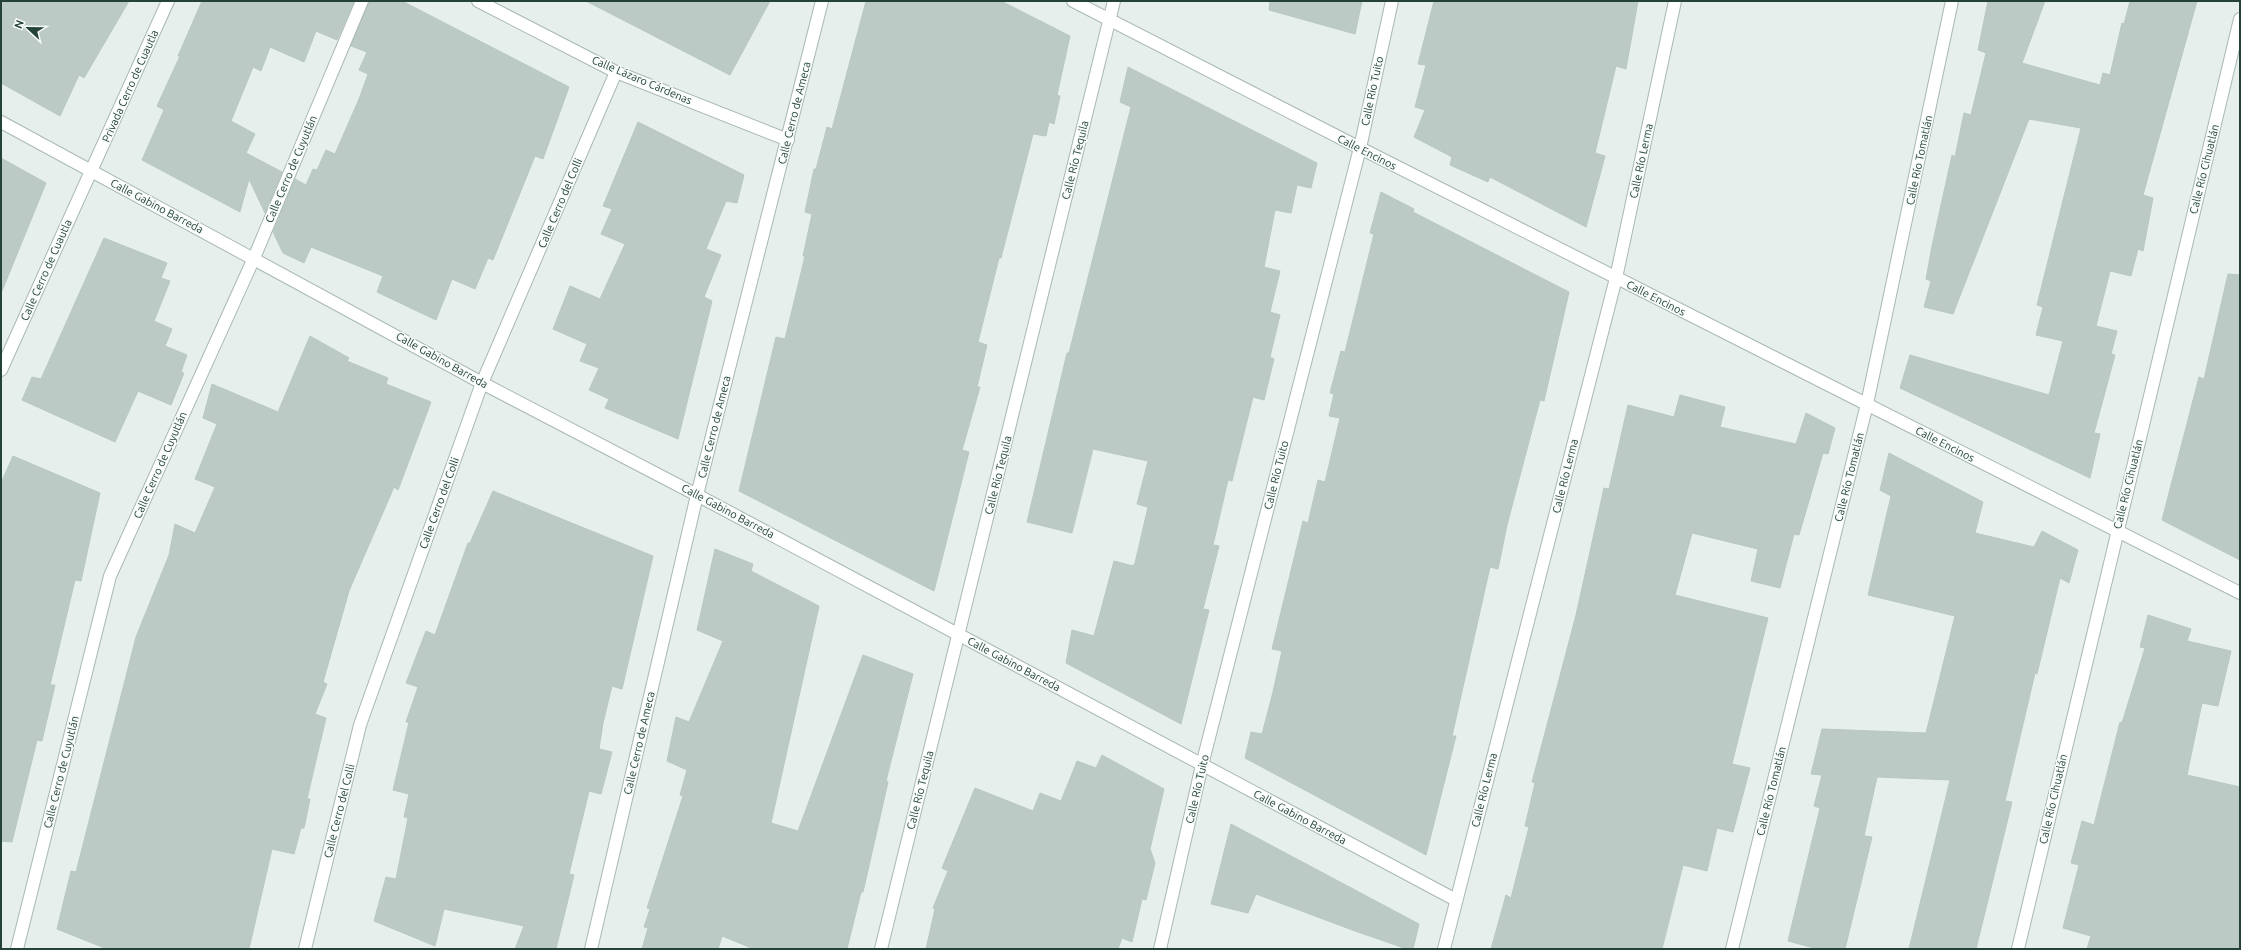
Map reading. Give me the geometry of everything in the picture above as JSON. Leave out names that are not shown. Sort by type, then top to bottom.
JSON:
[{"type":"street","name":"Privada Cerro de Cuautla","points":[[91,170],[168,1]]},
{"type":"street","name":"Calle Cerro de Cuyutlán","points":[[17,949],[110,576],[254,258],[362,1]]},
{"type":"street","name":"Calle Lázaro Cárdenas","points":[[478,1],[616,72],[788,140]]},
{"type":"street","name":"Calle Cerro de Ameca","points":[[591,949],[697,495],[822,1]]},
{"type":"street","name":"Calle Encinos","points":[[1073,1],[1616,278],[2240,593]]},
{"type":"street","name":"Calle Río Tequila","points":[[881,949],[1114,1]]},
{"type":"street","name":"Calle Río Tuito","points":[[1160,949],[1202,764],[1360,148],[1392,1]]},
{"type":"street","name":"Calle Río Lerma","points":[[1444,949],[1616,278],[1675,1]]},
{"type":"street","name":"Calle Río Tomatlán","points":[[1732,949],[1867,404],[1952,1]]},
{"type":"street","name":"Calle Río Cihuatlán","points":[[2018,949],[2116,531],[2240,19]]},
{"type":"street","name":"Calle Cerro del Colli","points":[[305,949],[360,724],[482,383],[616,72]]},
{"type":"street","name":"Calle Gabino Barreda","points":[[1,122],[482,383],[697,495],[1456,900]]},
{"type":"street","name":"Calle Cerro de Cuautla","points":[[1,370],[91,170]]},
{"type":"building","points":[[1,1],[129,1],[84,78],[79,75],[60,116],[1,83]]},
{"type":"building","points":[[202,1],[354,1],[337,40],[316,31],[304,62],[270,47],[261,71],[253,67],[231,121],[255,134],[246,153],[282,172],[265,213],[249,179],[240,212],[142,160],[164,110],[157,106],[180,56],[178,56]]},
{"type":"building","points":[[369,1],[402,1],[569,87],[543,159],[535,156],[493,260],[488,258],[475,289],[452,279],[436,320],[377,292],[383,276],[311,247],[304,263],[283,253],[273,232],[295,179],[306,185],[313,169],[317,170],[326,150],[335,154],[359,99],[368,74],[359,70],[367,52],[351,46]]},
{"type":"building","points":[[586,1],[770,1],[730,75]]},
{"type":"building","points":[[866,1],[1001,1],[1070,36],[1057,95],[1060,96],[1054,124],[1049,122],[1046,136],[1033,134],[978,342],[987,345],[977,387],[980,387],[962,450],[969,452],[934,591],[739,491],[776,337],[785,339],[805,256],[803,256],[812,214],[805,212],[814,169],[816,169],[827,127],[832,129]]},
{"type":"building","points":[[1270,1],[1362,1],[1355,34],[1269,10]]},
{"type":"building","points":[[1434,1],[1638,1],[1626,69],[1616,66],[1595,153],[1605,156],[1586,227],[1490,177],[1488,182],[1450,165],[1452,157],[1414,137],[1425,110],[1415,107],[1426,65],[1418,64]]},
{"type":"building","points":[[1988,1],[2045,1],[2022,63],[2100,85],[2103,73],[2110,75],[2122,23],[2124,24],[2130,1],[2197,1],[2143,195],[2153,198],[2143,251],[2138,249],[2131,276],[2110,271],[2096,326],[2117,331],[2111,354],[2115,355],[2094,433],[2100,434],[2090,478],[1900,388],[1910,355],[2049,395],[2063,341],[2036,335],[2043,307],[2037,305],[2081,128],[2029,119],[1953,314],[1924,307],[1931,281],[1926,279],[1932,246],[1952,155],[1955,157],[1964,113],[1971,115],[1986,53],[1978,50]]},
{"type":"building","points":[[1128,67],[1317,163],[1311,188],[1297,185],[1291,213],[1275,210],[1264,267],[1280,271],[1270,312],[1280,315],[1270,357],[1274,359],[1264,400],[1253,397],[1232,481],[1228,480],[1213,545],[1219,546],[1203,609],[1209,610],[1181,724],[1066,663],[1072,630],[1094,636],[1114,561],[1133,566],[1135,563],[1148,507],[1137,504],[1148,461],[1093,449],[1072,533],[1027,522],[1067,353],[1069,353],[1131,107],[1120,102]]},
{"type":"building","points":[[638,122],[744,175],[737,203],[726,201],[706,249],[721,255],[704,297],[712,301],[678,439],[605,408],[609,399],[589,390],[599,368],[580,361],[587,344],[553,329],[570,286],[600,299],[625,244],[601,234],[612,209],[603,206]]},
{"type":"building","points":[[1,158],[46,183],[2,291],[1,291]]},
{"type":"building","points":[[1381,192],[1414,209],[1413,212],[1569,292],[1544,401],[1540,400],[1507,525],[1498,569],[1490,567],[1452,736],[1456,736],[1426,855],[1245,758],[1251,732],[1262,734],[1273,692],[1282,651],[1272,649],[1303,521],[1308,523],[1318,480],[1325,482],[1340,418],[1329,416],[1334,394],[1330,393],[1341,351],[1345,352],[1374,234],[1370,233]]},
{"type":"building","points":[[104,238],[167,263],[161,278],[170,281],[154,321],[172,329],[165,346],[187,355],[181,372],[184,373],[171,405],[138,391],[115,442],[22,400],[32,377],[41,379]]},
{"type":"building","points":[[2228,274],[2240,275],[2240,560],[2162,520],[2199,377],[2204,379]]},
{"type":"building","points":[[310,336],[349,358],[347,361],[388,378],[386,384],[431,402],[398,490],[394,487],[349,591],[323,682],[327,684],[315,714],[326,718],[307,799],[310,799],[304,828],[301,828],[294,854],[272,849],[249,949],[107,949],[57,929],[71,871],[76,872],[136,637],[169,555],[175,524],[195,533],[215,487],[195,479],[217,424],[203,418],[212,384],[278,412]]},
{"type":"building","points":[[1680,395],[1725,407],[1720,427],[1796,444],[1806,413],[1835,428],[1828,454],[1823,453],[1799,535],[1794,534],[1780,588],[1751,581],[1758,549],[1692,533],[1675,595],[1768,618],[1732,764],[1750,768],[1733,832],[1717,828],[1707,871],[1683,865],[1662,949],[1491,949],[1506,895],[1511,898],[1529,827],[1525,826],[1535,783],[1532,782],[1576,615],[1604,488],[1609,489],[1628,405],[1674,417]]},
{"type":"building","points":[[1889,453],[1983,502],[1975,533],[2034,547],[2042,531],[2078,550],[2069,583],[2060,578],[2037,674],[2035,673],[2005,801],[2012,802],[1976,949],[1909,949],[1950,780],[1877,777],[1864,836],[1872,837],[1845,949],[1818,949],[1788,941],[1820,808],[1814,806],[1822,775],[1811,774],[1822,729],[1926,733],[1955,616],[1868,595],[1891,496],[1880,490]]},
{"type":"building","points":[[13,456],[100,493],[81,581],[75,580],[50,685],[55,685],[42,741],[37,740],[12,842],[1,841],[1,483]]},
{"type":"building","points":[[493,491],[653,556],[622,689],[612,686],[603,723],[599,749],[612,752],[601,794],[589,791],[569,874],[574,875],[556,949],[515,949],[524,926],[444,909],[435,946],[374,921],[386,877],[396,879],[408,818],[404,817],[409,794],[393,790],[409,722],[406,722],[418,687],[406,683],[426,631],[435,635],[468,543],[470,543]]},
{"type":"building","points":[[715,549],[753,564],[751,571],[819,606],[771,823],[798,831],[863,655],[913,674],[886,781],[888,782],[863,892],[861,892],[847,949],[754,949],[722,936],[718,949],[642,949],[648,928],[644,927],[650,909],[647,908],[683,796],[680,795],[687,770],[667,761],[676,717],[689,722],[723,641],[697,630]]},
{"type":"building","points":[[2148,615],[2191,629],[2187,641],[2231,651],[2218,706],[2202,703],[2187,775],[2240,787],[2240,949],[2087,949],[2091,936],[2063,928],[2079,865],[2071,863],[2082,821],[2094,825],[2120,722],[2122,723],[2145,648],[2140,647]]},
{"type":"building","points":[[1102,755],[1164,789],[1150,849],[1155,863],[1146,900],[1142,899],[1132,942],[1122,938],[1118,949],[926,949],[935,909],[933,908],[948,871],[942,868],[975,788],[1033,811],[1040,793],[1061,801],[1077,761],[1096,768]]},
{"type":"building","points":[[1231,824],[1419,924],[1413,949],[1407,949],[1355,931],[1256,894],[1248,913],[1211,904]]}]
